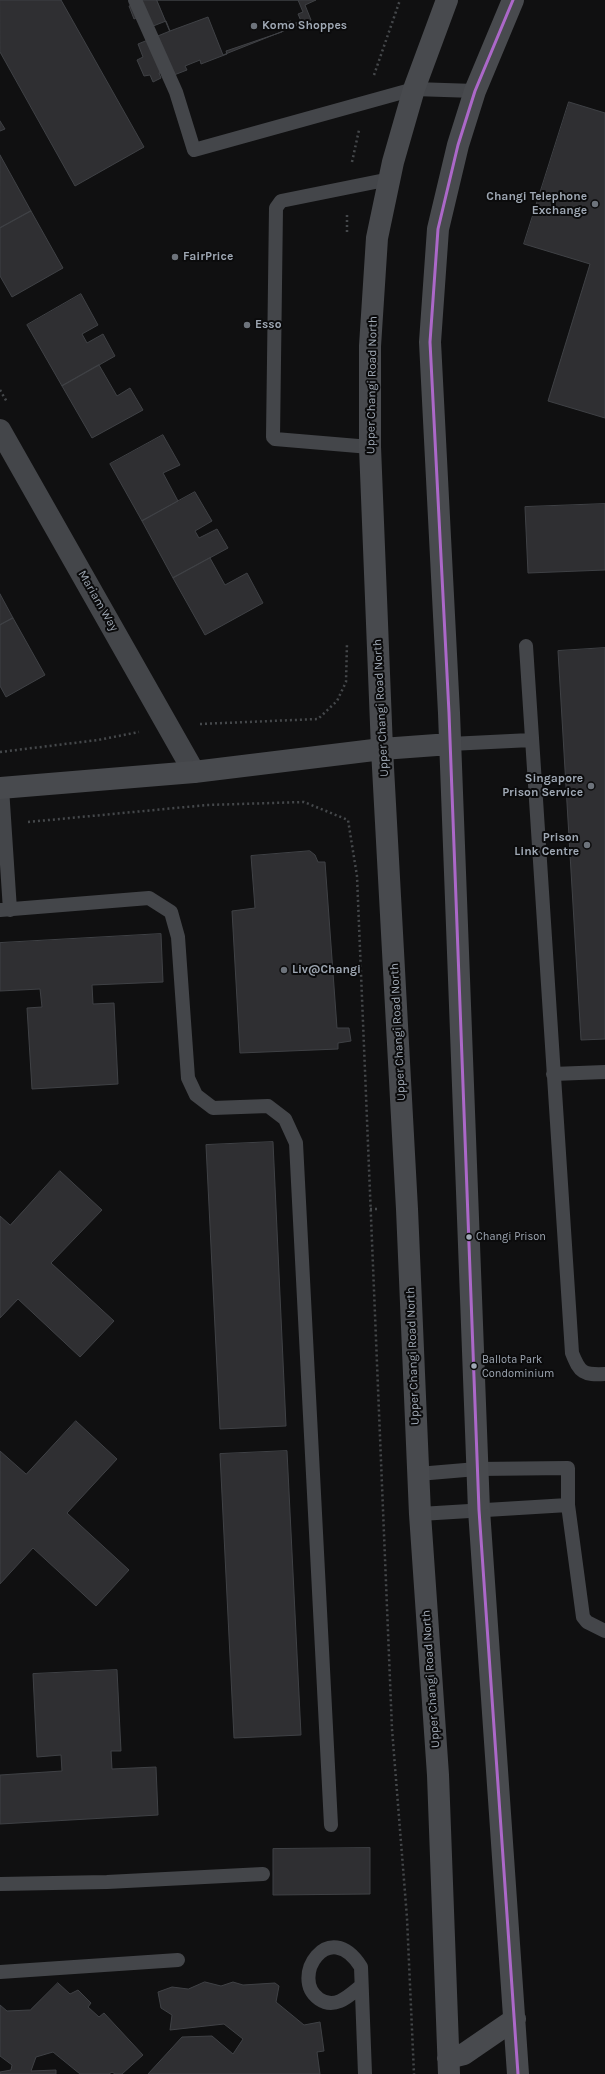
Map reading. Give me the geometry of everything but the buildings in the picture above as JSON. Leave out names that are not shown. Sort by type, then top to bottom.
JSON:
[{"type":"street","name":"Upper Changi Road North","points":[[447,0],[414,89],[390,180],[377,238],[370,346],[370,447],[382,749],[407,1209],[420,1514],[438,1776],[448,2066]]},
{"type":"street","points":[[512,0],[474,91],[458,145],[438,229],[430,342],[450,744],[479,1510],[518,2074]]},
{"type":"street","name":"Mariam Way","points":[[0,430],[194,772]]},
{"type":"street","points":[[1,788],[194,772],[382,749],[450,744]]},
{"type":"street","points":[[448,2066],[515,2019]]},
{"type":"lane","points":[[135,0],[176,92],[194,150],[414,89],[474,91]]},
{"type":"lane","points":[[370,447],[275,439],[271,433],[276,208],[281,201],[390,180]]},
{"type":"lane","points":[[526,646],[572,1353],[578,1368],[590,1374],[605,1374]]},
{"type":"lane","points":[[450,744],[531,740]]},
{"type":"lane","points":[[1,788],[4,824],[5,910],[149,898],[171,912],[178,937],[188,1078],[196,1095],[213,1108],[268,1106],[285,1119],[296,1143],[331,1824]]},
{"type":"lane","points":[[553,1074],[605,1072]]},
{"type":"lane","points":[[418,1474],[477,1468],[567,1468],[568,1505],[583,1617],[587,1622],[605,1631]]},
{"type":"lane","points":[[420,1514],[568,1505]]},
{"type":"lane","points":[[0,1884],[107,1882],[263,1874]]},
{"type":"lane","points":[[0,1972],[178,1960]]},
{"type":"lane","points":[[361,1986],[365,2074]]},
{"type":"path","points":[[347,235],[348,188],[364,103],[400,0]]},
{"type":"path","points":[[0,752],[98,740],[188,725],[318,719],[337,701],[346,682],[348,636]]},
{"type":"path","points":[[4,824],[207,805],[304,802],[348,820],[357,876],[392,1729],[407,1918],[414,2074]]},
{"type":"transit line","points":[[513,0],[475,91],[458,145],[438,229],[430,342],[449,713],[479,1510],[518,2074]]},
{"type":"place","name":"Komo Shoppes","points":[[254,26]]},
{"type":"place","name":"Changi Telephone Exchange","points":[[595,204]]},
{"type":"place","name":"FairPrice","points":[[175,257]]},
{"type":"place","name":"Esso","points":[[247,325]]},
{"type":"place","name":"Singapore Prison Service","points":[[591,786]]},
{"type":"place","name":"Prison Link Centre","points":[[587,845]]},
{"type":"place","name":"Liv@Changi","points":[[284,970]]},
{"type":"place","name":"Changi Prison","points":[[469,1237]]},
{"type":"place","name":"Ballota Park Condominium","points":[[474,1366]]}]
